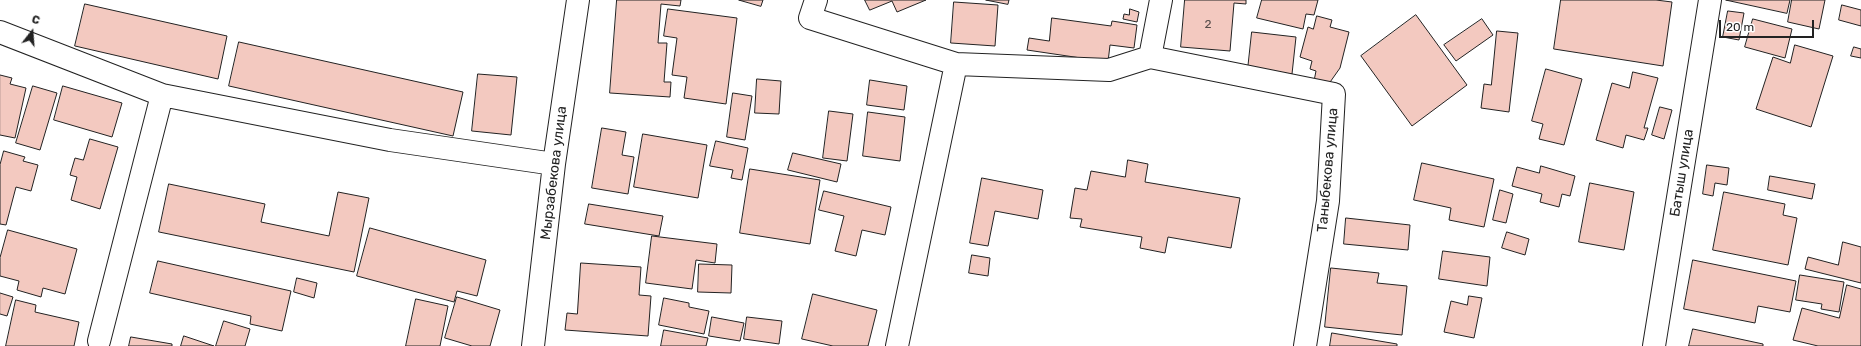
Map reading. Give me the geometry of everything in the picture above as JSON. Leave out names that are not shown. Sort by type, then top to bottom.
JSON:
[{"type":"street","name":"Мырзабекова улица","points":[[533,346],[554,164],[578,0]]},
{"type":"street","points":[[816,0],[810,18],[956,64],[1109,70],[1150,57],[1161,0]]},
{"type":"street","name":"Батыш улица","points":[[1654,346],[1710,0]]},
{"type":"street","points":[[0,32],[162,95],[390,140],[554,164]]},
{"type":"street","name":"Таныбекова улица","points":[[1150,57],[1334,94],[1328,201],[1305,346]]},
{"type":"street","points":[[897,346],[956,64]]},
{"type":"street","points":[[99,340],[162,95]]},
{"type":"building","points":[[617,0],[681,0],[680,6],[661,4],[658,43],[667,43],[664,82],[671,82],[670,97],[610,93]]},
{"type":"building","points":[[739,0],[763,0],[761,6]]},
{"type":"building","points":[[865,0],[926,0],[897,12],[892,1],[870,10]]},
{"type":"building","points":[[986,0],[1009,0],[1008,4]]},
{"type":"building","points":[[1185,0],[1246,0],[1246,4],[1234,3],[1230,51],[1181,47]]},
{"type":"building","points":[[1262,0],[1318,0],[1314,15],[1306,14],[1303,29],[1257,18]]},
{"type":"building","points":[[1561,0],[1656,0],[1672,2],[1663,66],[1554,49]]},
{"type":"building","points":[[1726,0],[1790,0],[1787,13]]},
{"type":"building","points":[[1792,0],[1825,0],[1819,29],[1788,22]]},
{"type":"building","points":[[954,2],[998,5],[995,46],[951,43]]},
{"type":"building","points":[[85,4],[227,36],[218,79],[75,46]]},
{"type":"building","points":[[1842,5],[1861,10],[1861,26],[1839,20]]},
{"type":"building","points":[[668,9],[737,18],[726,104],[684,98],[687,77],[672,75],[677,38],[664,36]]},
{"type":"building","points":[[1130,9],[1139,12],[1137,22],[1123,19],[1124,14],[1129,15]]},
{"type":"building","points":[[1728,11],[1744,13],[1739,40],[1723,37]]},
{"type":"building","points":[[1416,15],[1467,85],[1412,126],[1361,56]]},
{"type":"building","points":[[1317,16],[1332,20],[1330,27],[1349,32],[1340,68],[1328,85],[1314,81],[1316,71],[1310,69],[1312,61],[1300,57],[1308,27],[1313,29]]},
{"type":"building","points":[[1052,18],[1111,26],[1112,21],[1137,25],[1134,48],[1110,45],[1108,62],[1027,50],[1029,38],[1049,41]]},
{"type":"building","points":[[1482,19],[1493,35],[1456,61],[1444,45]]},
{"type":"building","points":[[1753,19],[1792,29],[1785,58],[1745,47]]},
{"type":"building","points":[[1497,31],[1518,33],[1509,112],[1481,108],[1484,84],[1491,85]]},
{"type":"building","points":[[1252,32],[1296,37],[1292,74],[1248,69]]},
{"type":"building","points":[[239,42],[463,92],[453,136],[229,86]]},
{"type":"building","points":[[1795,45],[1833,56],[1811,127],[1756,109],[1773,57],[1790,63]]},
{"type":"building","points":[[1854,47],[1861,49],[1861,58],[1851,56]]},
{"type":"building","points":[[1546,69],[1582,79],[1564,145],[1539,139],[1543,124],[1532,121]]},
{"type":"building","points":[[1633,72],[1658,78],[1644,128],[1648,128],[1644,140],[1626,135],[1623,148],[1596,140],[1612,83],[1629,88]]},
{"type":"building","points":[[478,74],[517,77],[511,135],[472,131]]},
{"type":"building","points":[[0,75],[12,78],[10,84],[26,88],[15,138],[0,135]]},
{"type":"building","points":[[757,79],[781,81],[779,114],[755,113]]},
{"type":"building","points":[[870,80],[907,86],[904,110],[867,105]]},
{"type":"building","points":[[33,86],[57,93],[40,150],[16,143]]},
{"type":"building","points":[[63,86],[122,103],[112,137],[54,120]]},
{"type":"building","points":[[733,93],[752,96],[745,140],[727,137]]},
{"type":"building","points":[[1660,107],[1672,110],[1664,139],[1652,135]]},
{"type":"building","points":[[829,111],[853,114],[847,161],[823,158]]},
{"type":"building","points":[[868,112],[905,117],[900,161],[863,156]]},
{"type":"building","points":[[602,128],[626,132],[622,155],[634,157],[628,194],[592,188]]},
{"type":"building","points":[[643,134],[707,145],[698,198],[634,187]]},
{"type":"building","points":[[90,139],[118,147],[100,209],[71,200],[77,177],[70,175],[75,158],[83,160]]},
{"type":"building","points":[[716,141],[748,148],[742,180],[731,178],[733,170],[710,166]]},
{"type":"building","points":[[4,151],[25,157],[23,161],[38,165],[31,191],[16,187],[6,225],[0,224],[0,165]]},
{"type":"building","points":[[793,153],[841,164],[837,182],[788,170]]},
{"type":"building","points":[[1128,160],[1148,164],[1145,182],[1240,198],[1231,248],[1168,237],[1165,253],[1140,248],[1142,237],[1080,227],[1082,219],[1070,218],[1075,188],[1087,190],[1091,171],[1125,177]]},
{"type":"building","points":[[1422,163],[1494,179],[1484,227],[1449,220],[1451,208],[1414,200]]},
{"type":"building","points":[[1707,165],[1729,168],[1727,185],[1715,183],[1713,196],[1703,194]]},
{"type":"building","points":[[1541,166],[1575,176],[1570,196],[1562,194],[1559,207],[1540,202],[1542,194],[1512,186],[1517,167],[1539,173]]},
{"type":"building","points":[[750,169],[820,180],[810,244],[740,233]]},
{"type":"building","points":[[1770,176],[1815,184],[1812,199],[1768,190]]},
{"type":"building","points":[[982,178],[1043,190],[1038,219],[995,211],[988,246],[970,243]]},
{"type":"building","points":[[1590,183],[1634,192],[1624,250],[1579,242]]},
{"type":"building","points":[[169,184],[265,204],[261,222],[329,236],[338,192],[369,198],[354,272],[159,232]]},
{"type":"building","points":[[1500,190],[1513,194],[1506,223],[1493,220]]},
{"type":"building","points":[[824,191],[891,207],[885,235],[862,230],[856,256],[835,251],[844,216],[819,210]]},
{"type":"building","points":[[1724,192],[1785,204],[1783,215],[1797,218],[1788,265],[1713,250]]},
{"type":"building","points":[[589,204],[663,216],[659,236],[585,224]]},
{"type":"building","points":[[1346,218],[1410,225],[1408,250],[1344,244]]},
{"type":"building","points":[[370,228],[486,260],[477,296],[457,291],[454,302],[357,276]]},
{"type":"building","points":[[8,230],[77,249],[65,294],[43,288],[41,297],[17,290],[19,281],[0,276],[0,258]]},
{"type":"building","points":[[1507,232],[1529,239],[1525,255],[1502,248]]},
{"type":"building","points":[[652,236],[717,244],[715,263],[696,260],[692,289],[646,283]]},
{"type":"building","points":[[1843,242],[1861,247],[1861,283],[1805,269],[1808,257],[1838,265]]},
{"type":"building","points":[[1443,251],[1490,257],[1487,286],[1439,279]]},
{"type":"building","points":[[972,255],[990,258],[988,276],[969,273]]},
{"type":"building","points":[[1693,260],[1796,281],[1790,312],[1758,306],[1755,323],[1684,309]]},
{"type":"building","points":[[158,261],[291,291],[282,331],[250,324],[251,316],[150,293]]},
{"type":"building","points":[[581,263],[641,267],[639,295],[651,296],[648,336],[565,330],[567,313],[577,314]]},
{"type":"building","points":[[699,264],[732,265],[731,293],[698,292]]},
{"type":"building","points":[[1331,268],[1379,273],[1377,283],[1407,286],[1402,335],[1325,327]]},
{"type":"building","points":[[1800,275],[1844,282],[1839,312],[1821,309],[1822,304],[1796,300]]},
{"type":"building","points":[[297,278],[317,283],[314,298],[294,292]]},
{"type":"building","points":[[1847,285],[1861,289],[1861,346],[1818,346],[1793,340],[1802,308],[1839,318]]},
{"type":"building","points":[[0,293],[13,297],[7,316],[0,314]]},
{"type":"building","points":[[813,294],[877,310],[868,346],[833,346],[802,339]]},
{"type":"building","points":[[1469,296],[1482,298],[1474,338],[1444,332],[1451,301],[1467,305]]},
{"type":"building","points":[[457,297],[500,310],[490,346],[472,346],[445,338]]},
{"type":"building","points":[[664,298],[689,303],[689,307],[709,311],[704,334],[659,325]]},
{"type":"building","points":[[416,299],[448,306],[440,346],[406,346]]},
{"type":"building","points":[[16,300],[36,305],[35,312],[79,322],[74,346],[6,346]]},
{"type":"building","points":[[712,317],[744,323],[740,341],[709,336]]},
{"type":"building","points":[[747,317],[782,321],[779,344],[744,339]]},
{"type":"building","points":[[224,321],[250,329],[245,346],[216,346]]},
{"type":"building","points":[[1693,329],[1763,344],[1763,346],[1689,346]]},
{"type":"building","points":[[664,330],[708,338],[706,346],[661,346]]},
{"type":"building","points":[[1332,333],[1397,344],[1397,346],[1330,346]]},
{"type":"building","points":[[184,336],[214,346],[181,346]]},
{"type":"building","points":[[131,337],[172,344],[172,346],[129,346]]}]
